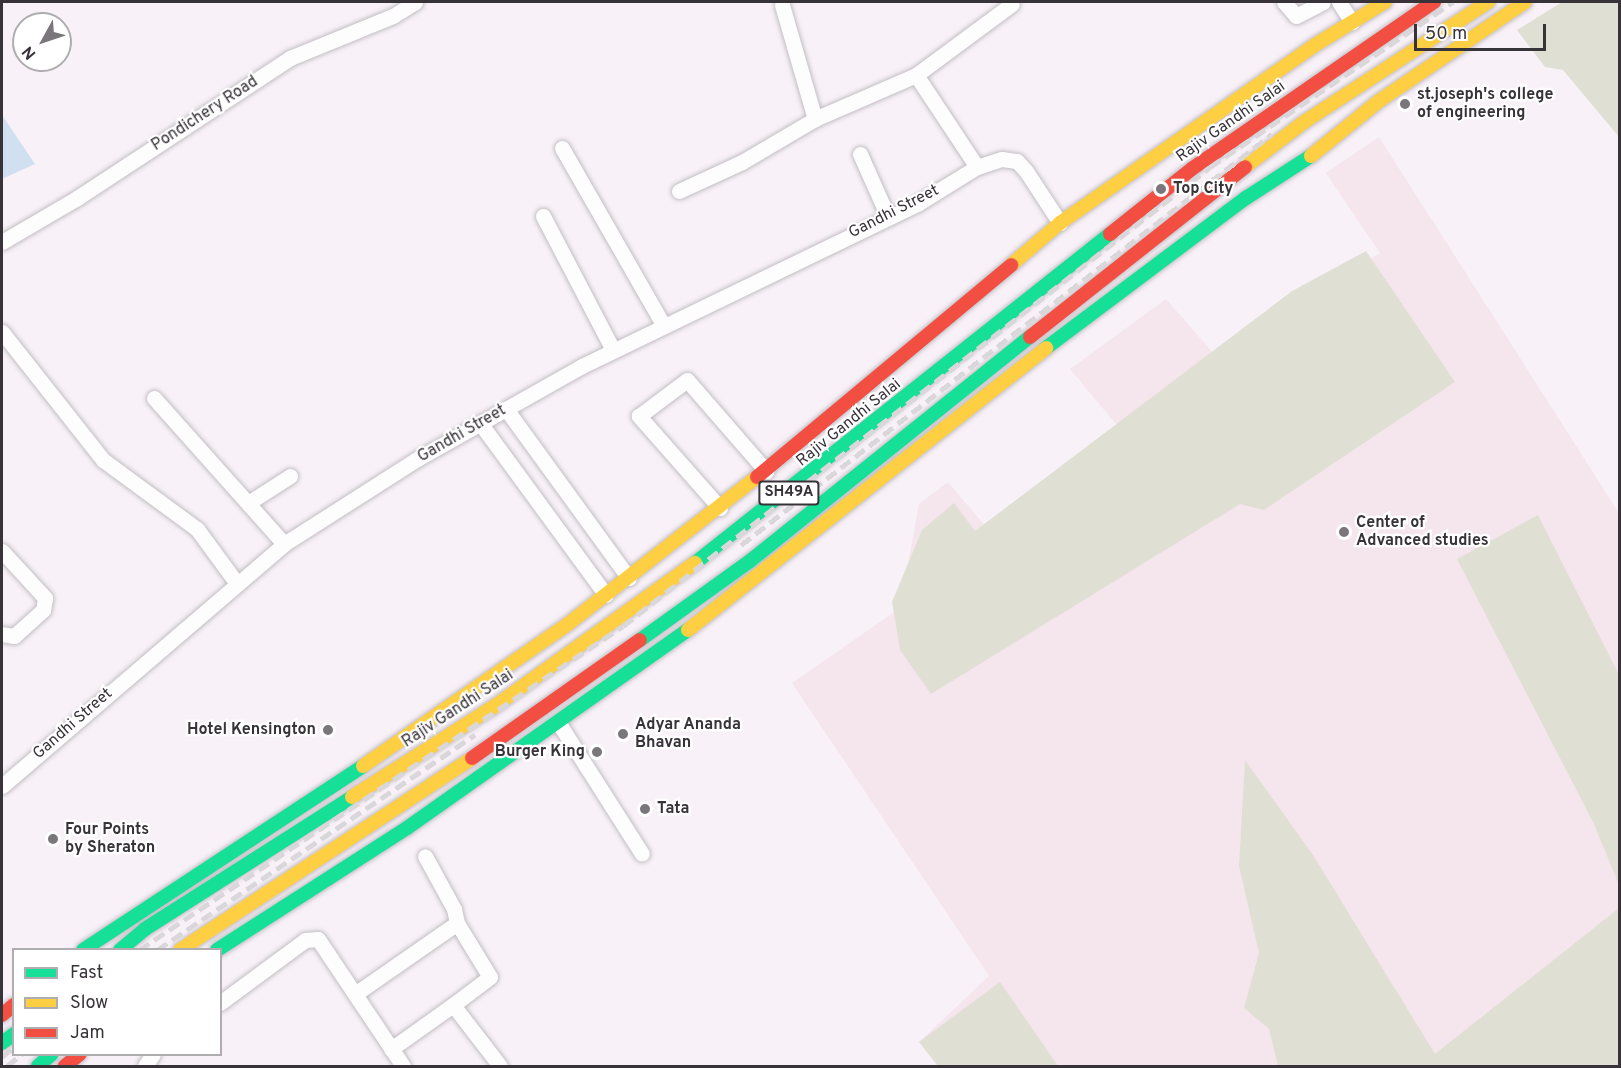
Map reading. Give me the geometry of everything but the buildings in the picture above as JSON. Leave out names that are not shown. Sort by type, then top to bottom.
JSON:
[{"type":"main road","points":[[86,948],[417,731],[606,595],[766,471],[835,409],[929,336],[1060,223],[1352,22],[1385,2]]},
{"type":"main road","name":"Rajiv Gandhi Salai","points":[[122,948],[145,929],[495,706],[723,543],[1193,168],[1434,2]]},
{"type":"main road","points":[[1445,2],[1457,22]]},
{"type":"main road","name":"SH49A","points":[[183,948],[512,731],[740,568],[1211,192],[1304,122],[1488,2]]},
{"type":"main road","points":[[220,948],[407,828],[730,600],[965,409],[1246,198],[1324,147],[1379,101],[1525,2]]},
{"type":"main road","points":[[38,1066],[50,1056]]},
{"type":"street","name":"Pondichery Road","points":[[2,242],[77,198],[290,58],[393,16],[415,2]]},
{"type":"street","points":[[1284,2],[1296,15],[1323,2]]},
{"type":"street","points":[[1339,2],[1352,22]]},
{"type":"street","points":[[679,191],[742,162],[815,119],[916,75],[1012,4]]},
{"type":"street","points":[[782,5],[815,119]]},
{"type":"street","points":[[916,75],[977,166]]},
{"type":"street","points":[[562,148],[664,326]]},
{"type":"street","points":[[860,154],[888,217]]},
{"type":"street","name":"Gandhi Street","points":[[2,786],[236,582],[284,544],[417,459],[613,350],[888,217],[977,166],[1002,159],[1017,161],[1060,223]]},
{"type":"street","points":[[543,216],[613,350]]},
{"type":"street","points":[[2,332],[103,460],[197,529],[236,582]]},
{"type":"street","points":[[720,508],[639,416],[687,380],[766,471]]},
{"type":"street","points":[[154,398],[284,544]]},
{"type":"street","points":[[506,409],[629,578]]},
{"type":"street","points":[[480,423],[606,595]]},
{"type":"street","points":[[248,503],[290,476]]},
{"type":"street","points":[[2,551],[45,598],[43,610],[14,636],[2,634]]},
{"type":"street","points":[[558,722],[642,854]]},
{"type":"street","points":[[391,1049],[490,976],[457,923],[454,909],[424,856]]},
{"type":"street","points":[[355,994],[457,923]]},
{"type":"street","points":[[222,1002],[305,940],[318,939],[403,1066]]},
{"type":"street","points":[[453,1005],[500,1066]]},
{"type":"shaded area","points":[[1562,2],[1619,2],[1619,137],[1563,70],[1545,67],[1517,30]]},
{"type":"shaded area","points":[[1379,137],[1619,513],[1619,1066],[938,1066],[919,1042],[989,976],[792,683],[900,608],[919,504],[948,482],[992,534],[1121,430],[1070,369],[1166,299],[1222,363],[1308,296],[1380,253],[1326,173]]},
{"type":"shaded area","points":[[1366,251],[1455,382],[1264,510],[1240,504],[931,694],[900,650],[892,602],[922,530],[954,503],[975,531],[1292,291]]},
{"type":"shaded area","points":[[1538,515],[1619,675],[1619,885],[1594,824],[1457,559]]},
{"type":"shaded area","points":[[1245,760],[1313,855],[1435,1054],[1619,908],[1619,1066],[1278,1066],[1269,1029],[1244,1008],[1259,953],[1239,866]]},
{"type":"shaded area","points":[[1000,982],[1058,1066],[938,1066],[919,1042]]},
{"type":"water","points":[[2,115],[35,164],[2,179]]},
{"type":"railway","points":[[142,948],[623,626],[1210,167],[1453,2]]},
{"type":"railway","points":[[741,545],[1272,134]]},
{"type":"railway","points":[[160,948],[475,735]]},
{"type":"railway","points":[[2,1057],[12,1049]]},
{"type":"railway","points":[[7,1066],[20,1056]]},
{"type":"traffic: fast","points":[[1046,348],[1246,198],[1311,156]]},
{"type":"traffic: fast","points":[[695,563],[1110,234]]},
{"type":"traffic: fast","points":[[640,640],[750,561],[1030,337]]},
{"type":"traffic: fast","points":[[220,948],[407,828],[688,630]]},
{"type":"traffic: fast","points":[[86,948],[363,766]]},
{"type":"traffic: fast","points":[[122,948],[145,929],[352,797]]},
{"type":"traffic: fast","points":[[2,1043],[12,1036]]},
{"type":"traffic: fast","points":[[38,1066],[50,1056]]},
{"type":"traffic: slow","points":[[1011,265],[1060,223],[1315,45],[1385,2]]},
{"type":"traffic: slow","points":[[1245,167],[1304,122],[1488,2]]},
{"type":"traffic: slow","points":[[1311,156],[1379,101],[1525,2]]},
{"type":"traffic: slow","points":[[688,630],[1046,348]]},
{"type":"traffic: slow","points":[[363,766],[568,624],[757,477]]},
{"type":"traffic: slow","points":[[352,797],[495,706],[695,563]]},
{"type":"traffic: slow","points":[[183,948],[472,758]]},
{"type":"traffic: jam","points":[[1110,234],[1193,168],[1434,2]]},
{"type":"traffic: jam","points":[[1030,337],[1245,167]]},
{"type":"traffic: jam","points":[[757,477],[1011,265]]},
{"type":"traffic: jam","points":[[472,758],[640,640]]},
{"type":"traffic: jam","points":[[2,1015],[12,1007]]},
{"type":"traffic: jam","points":[[65,1066],[78,1056]]},
{"type":"place","name":"st.joseph's college of engineering","points":[[1405,104]]},
{"type":"place","name":"Top City","points":[[1161,189]]},
{"type":"place","name":"Center of Advanced studies","points":[[1344,532]]},
{"type":"place","name":"Hotel Kensington","points":[[328,730]]},
{"type":"place","name":"Adyar Ananda Bhavan","points":[[623,734]]},
{"type":"place","name":"Burger King","points":[[597,752]]},
{"type":"place","name":"Tata","points":[[645,809]]},
{"type":"place","name":"Four Points by Sheraton","points":[[53,839]]}]
